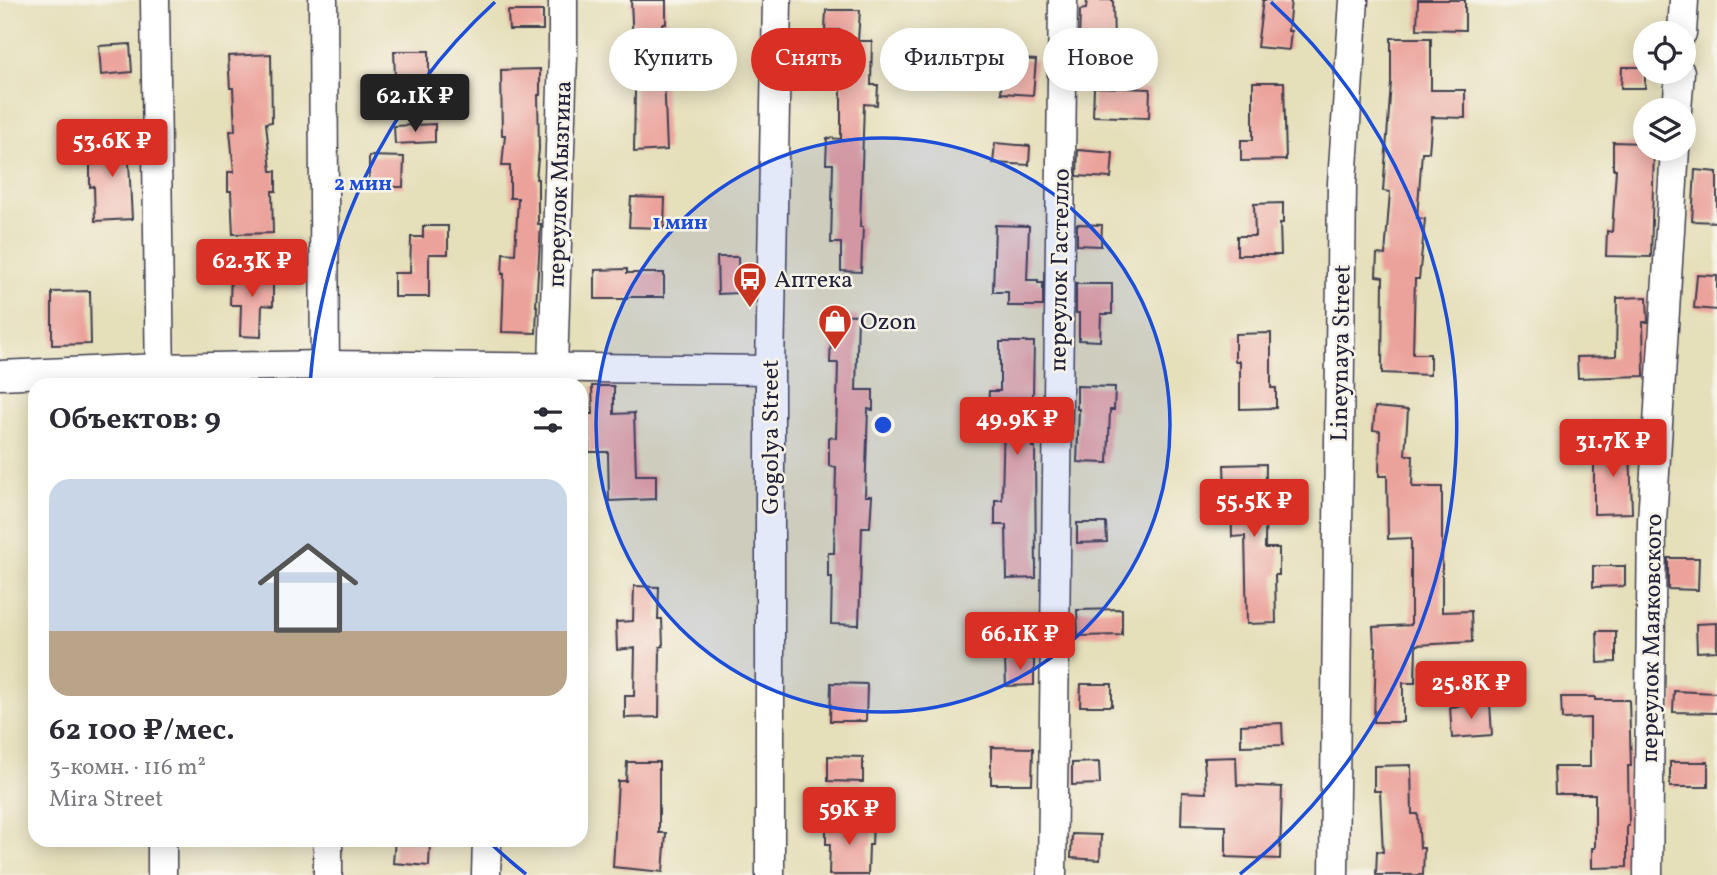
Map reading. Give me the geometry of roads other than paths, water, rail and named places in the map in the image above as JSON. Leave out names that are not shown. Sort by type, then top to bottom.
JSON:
[{"type":"street","points":[[155,0],[160,377]]},
{"type":"street","points":[[323,0],[325,375]]},
{"type":"street","name":"переулок Мызгина","points":[[553,367],[563,0]]},
{"type":"street","name":"Gogolya Street","points":[[769,875],[770,370],[777,0]]},
{"type":"street","name":"переулок Гастелло","points":[[1052,875],[1063,0]]},
{"type":"street","name":"Lineynaya Street","points":[[1334,875],[1342,183],[1354,0]]},
{"type":"street","points":[[1683,21],[1684,0]]},
{"type":"street","name":"переулок Маяковского","points":[[1648,875],[1652,521],[1674,161]]},
{"type":"street","points":[[0,375],[492,375],[553,367],[770,370]]},
{"type":"street","points":[[162,847],[162,875]]},
{"type":"street","points":[[328,847],[328,875]]},
{"type":"street","points":[[486,875],[487,847]]},
{"type":"place","name":"Аптека","points":[[750,309]]},
{"type":"place","name":"Ozon","points":[[835,351]]}]
